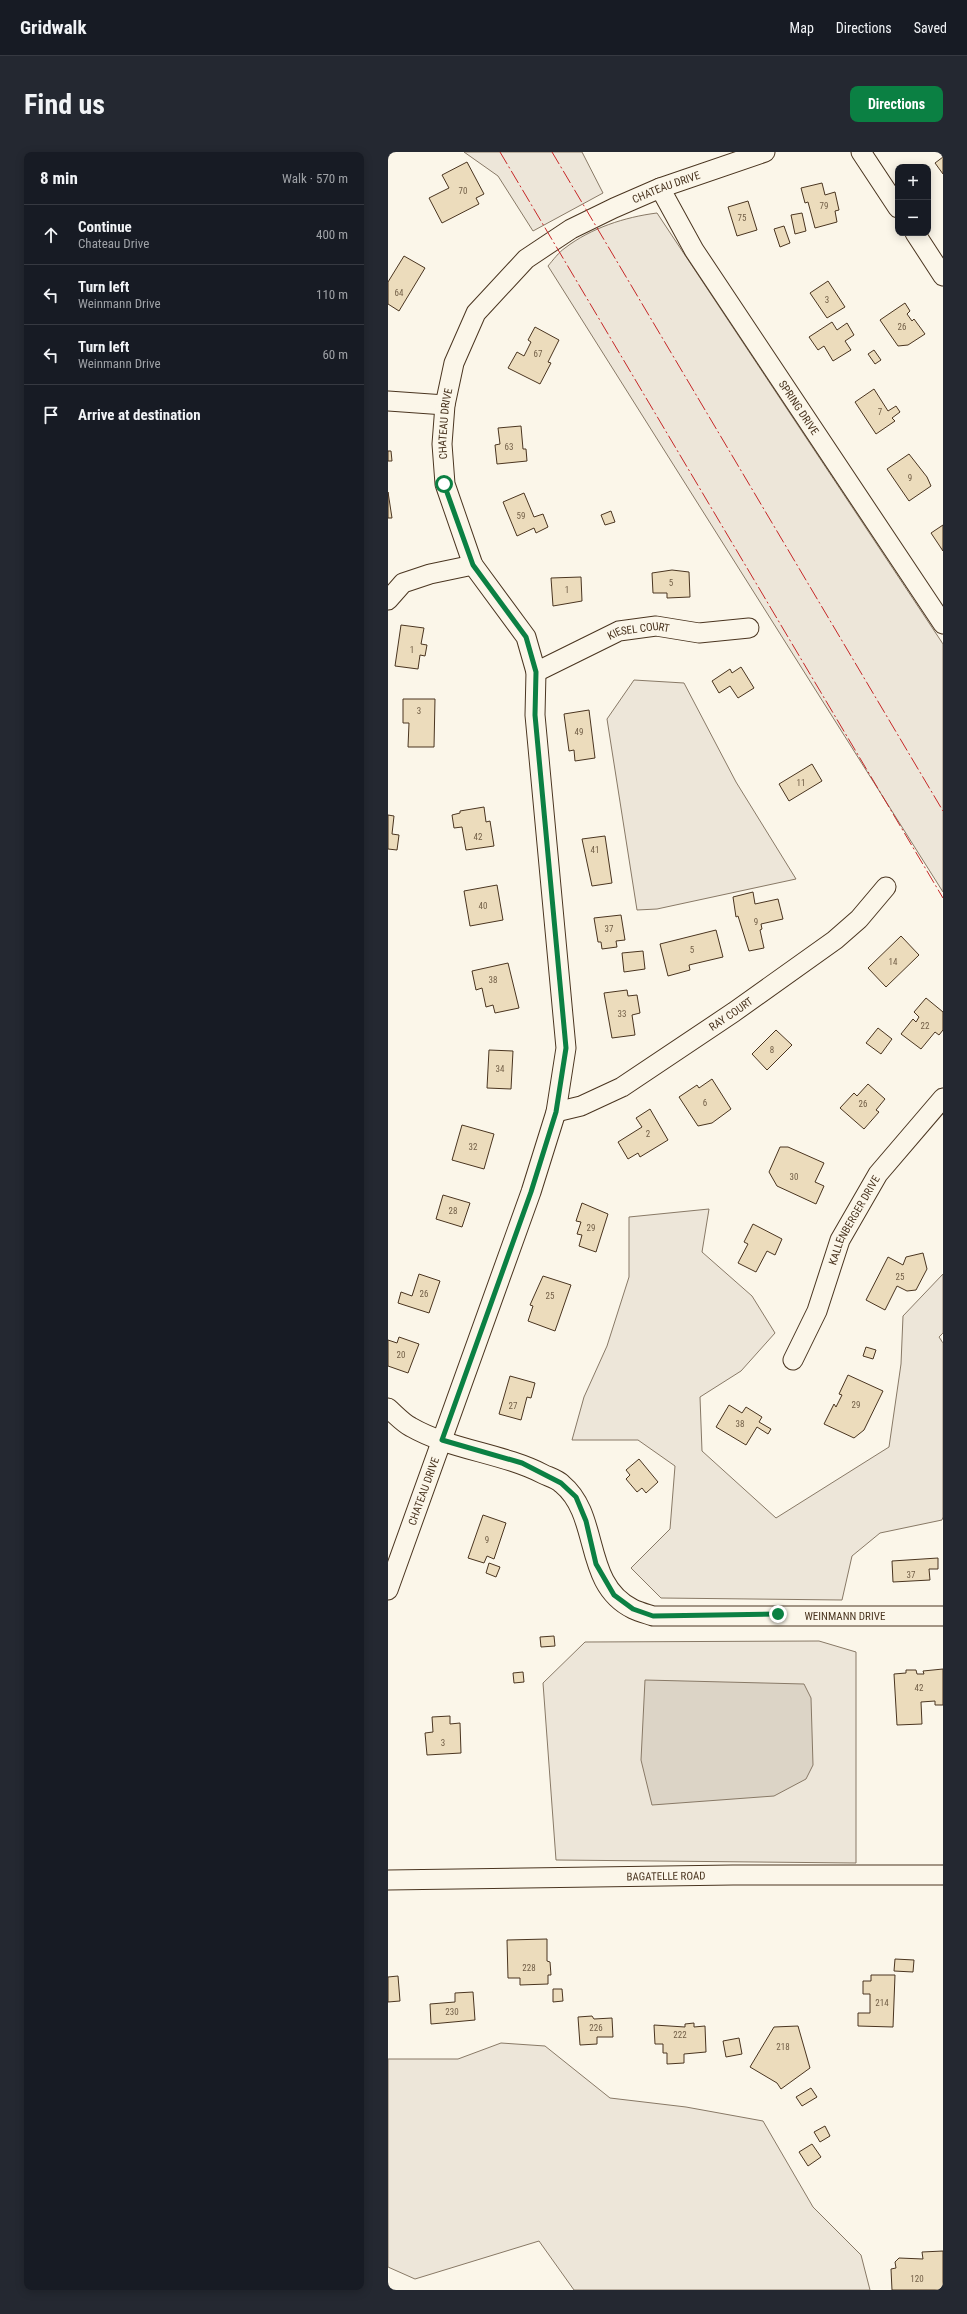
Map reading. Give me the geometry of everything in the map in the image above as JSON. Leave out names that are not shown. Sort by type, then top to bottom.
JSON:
[{"type":"street","name":"CHATEAU DRIVE","points":[[388,1590],[531,1192],[556,1112],[566,1048],[535,715],[536,672],[526,637],[473,565],[444,484],[442,444],[445,405],[454,363],[476,313],[526,259],[571,229],[614,208],[660,188],[765,152]]},
{"type":"street","points":[[861,152],[895,203]]},
{"type":"street","name":"SPRING DRIVE","points":[[660,188],[694,250],[943,624]]},
{"type":"street","points":[[917,236],[943,276]]},
{"type":"street","points":[[388,401],[445,405]]},
{"type":"street","points":[[388,600],[403,583],[430,574],[473,565]]},
{"type":"street","name":"KIESEL COURT","points":[[536,672],[619,631],[656,626],[699,633],[749,628]]},
{"type":"street","name":"RAY COURT","points":[[556,1112],[581,1106],[622,1087],[727,1016],[835,940],[859,919],[886,887]]},
{"type":"street","name":"KALLENBERGER DRIVE","points":[[794,1360],[817,1311],[840,1240],[851,1220],[878,1174],[943,1098]]},
{"type":"street","name":"WEINMANN DRIVE","points":[[388,1408],[411,1427],[442,1440],[522,1463],[561,1483],[576,1497],[586,1521],[596,1564],[614,1595],[633,1609],[653,1616],[943,1616]]},
{"type":"street","name":"BAGATELLE ROAD","points":[[388,1880],[733,1875],[943,1875]]},
{"type":"shaded area","points":[[464,152],[582,152],[603,193],[533,231],[498,176]]},
{"type":"shaded area","points":[[657,213],[943,644],[943,892],[548,266],[563,250],[575,241],[597,229],[633,217]]},
{"type":"shaded area","points":[[634,680],[684,683],[736,782],[796,879],[657,909],[637,910],[607,719]]},
{"type":"shaded area","points":[[709,1209],[702,1252],[752,1296],[775,1333],[741,1371],[700,1397],[702,1451],[776,1518],[889,1447],[901,1364],[903,1316],[943,1274],[943,1333],[939,1337],[943,1343],[943,1517],[942,1520],[880,1533],[852,1556],[842,1600],[661,1598],[631,1568],[670,1529],[675,1466],[638,1440],[572,1440],[584,1397],[607,1346],[629,1277],[629,1217]]},
{"type":"shaded area","points":[[819,1641],[856,1652],[856,1863],[556,1860],[543,1683],[585,1642]]},
{"type":"shaded area","points":[[645,1680],[804,1684],[811,1698],[813,1765],[806,1779],[774,1796],[652,1805],[641,1760]]},
{"type":"shaded area","points":[[501,2043],[545,2046],[610,2098],[686,2107],[763,2121],[813,2207],[861,2255],[870,2290],[574,2290],[539,2241],[415,2279],[388,2267],[388,2059],[458,2059]]},
{"type":"building","points":[[943,157],[943,174],[935,163]]},
{"type":"building","points":[[467,162],[484,194],[476,198],[479,204],[442,223],[429,198],[449,188],[442,175]]},
{"type":"building","points":[[822,183],[825,195],[835,192],[839,210],[835,211],[837,222],[815,228],[808,202],[805,203],[801,188]]},
{"type":"building","points":[[748,201],[757,230],[737,236],[728,207]]},
{"type":"building","points":[[802,213],[806,231],[795,234],[791,215]]},
{"type":"building","points":[[784,226],[790,243],[780,247],[774,229]]},
{"type":"building","points":[[404,256],[425,268],[399,311],[388,304],[388,282]]},
{"type":"building","points":[[828,281],[845,307],[827,318],[810,293]]},
{"type":"building","points":[[905,303],[910,311],[907,314],[912,321],[914,319],[925,334],[908,345],[898,346],[880,320]]},
{"type":"building","points":[[832,322],[837,330],[847,323],[854,335],[845,341],[851,350],[833,361],[824,346],[818,350],[809,337]]},
{"type":"building","points":[[535,327],[559,340],[548,362],[551,363],[540,384],[508,368],[517,352],[524,356],[531,342],[528,340]]},
{"type":"building","points":[[874,350],[881,360],[875,364],[868,354]]},
{"type":"building","points":[[874,389],[888,411],[896,406],[900,412],[892,418],[895,421],[876,434],[855,402]]},
{"type":"building","points":[[521,426],[523,449],[526,449],[527,461],[497,464],[495,445],[500,444],[498,428]]},
{"type":"building","points":[[388,451],[391,451],[392,461],[388,461]]},
{"type":"building","points":[[909,454],[927,477],[931,486],[909,501],[887,469]]},
{"type":"building","points":[[388,492],[392,518],[388,518]]},
{"type":"building","points":[[524,493],[534,517],[543,514],[548,527],[536,533],[534,528],[517,536],[503,502]]},
{"type":"building","points":[[611,511],[615,522],[605,525],[601,515]]},
{"type":"building","points":[[943,525],[943,551],[931,533]]},
{"type":"building","points":[[672,570],[689,572],[690,597],[667,598],[667,593],[653,593],[652,573]]},
{"type":"building","points":[[581,577],[582,601],[553,606],[551,578]]},
{"type":"building","points":[[401,625],[424,628],[421,644],[427,645],[425,656],[420,655],[418,669],[395,666]]},
{"type":"building","points":[[741,667],[754,688],[738,698],[730,686],[719,693],[712,681],[730,669],[732,673]]},
{"type":"building","points":[[403,699],[435,699],[434,747],[408,747],[409,723],[403,723]]},
{"type":"building","points":[[589,710],[595,758],[575,761],[574,750],[569,751],[564,714]]},
{"type":"building","points":[[812,764],[822,781],[789,801],[779,784]]},
{"type":"building","points":[[484,807],[486,822],[490,821],[494,846],[466,850],[462,827],[454,828],[452,815],[460,813],[460,811]]},
{"type":"building","points":[[388,815],[394,816],[392,834],[399,835],[397,850],[388,849]]},
{"type":"building","points":[[605,836],[612,883],[592,886],[582,839]]},
{"type":"building","points":[[497,885],[503,920],[470,926],[464,891]]},
{"type":"building","points":[[753,892],[755,904],[778,899],[783,919],[761,924],[762,929],[760,930],[764,948],[749,951],[738,916],[736,917],[733,897]]},
{"type":"building","points":[[621,915],[625,940],[616,941],[617,947],[602,949],[601,942],[598,942],[594,918]]},
{"type":"building","points":[[716,930],[723,957],[689,965],[690,970],[668,976],[660,944]]},
{"type":"building","points":[[901,936],[919,955],[886,987],[868,968]]},
{"type":"building","points":[[643,951],[645,969],[624,972],[622,953]]},
{"type":"building","points":[[508,963],[519,1008],[495,1013],[493,1005],[486,1007],[482,988],[476,990],[472,971]]},
{"type":"building","points":[[627,990],[628,996],[637,995],[640,1013],[632,1015],[635,1035],[612,1038],[604,993]]},
{"type":"building","points":[[926,998],[943,1012],[943,1030],[939,1035],[935,1032],[921,1049],[901,1034],[913,1019],[916,1022],[919,1017],[914,1012]]},
{"type":"building","points":[[878,1028],[892,1039],[881,1054],[866,1043]]},
{"type":"building","points":[[776,1030],[792,1045],[767,1070],[752,1054]]},
{"type":"building","points":[[489,1050],[513,1051],[511,1089],[487,1088]]},
{"type":"building","points":[[712,1079],[731,1109],[712,1123],[698,1126],[679,1097],[697,1085],[699,1088]]},
{"type":"building","points":[[868,1084],[885,1099],[876,1110],[879,1112],[864,1129],[840,1108],[854,1093],[857,1096]]},
{"type":"building","points":[[650,1109],[668,1140],[640,1157],[638,1153],[628,1159],[618,1142],[642,1127],[636,1118]]},
{"type":"building","points":[[462,1125],[494,1134],[484,1169],[452,1160]]},
{"type":"building","points":[[780,1147],[788,1147],[824,1163],[815,1182],[824,1186],[816,1204],[777,1186],[769,1172]]},
{"type":"building","points":[[443,1195],[470,1203],[462,1227],[436,1219]]},
{"type":"building","points":[[582,1203],[608,1214],[596,1252],[579,1246],[582,1235],[577,1234],[581,1222],[576,1221]]},
{"type":"building","points":[[753,1224],[782,1239],[775,1255],[767,1251],[756,1272],[738,1263],[748,1244],[744,1242]]},
{"type":"building","points":[[923,1253],[927,1269],[916,1290],[907,1291],[897,1286],[885,1310],[866,1300],[888,1257],[903,1265],[906,1257]]},
{"type":"building","points":[[419,1274],[440,1281],[429,1313],[398,1303],[401,1292],[412,1296]]},
{"type":"building","points":[[543,1276],[571,1285],[555,1331],[528,1321],[533,1306],[530,1305]]},
{"type":"building","points":[[399,1337],[419,1344],[408,1373],[388,1366],[388,1340],[397,1343]]},
{"type":"building","points":[[866,1347],[876,1350],[873,1359],[863,1356]]},
{"type":"building","points":[[848,1375],[883,1391],[864,1430],[854,1438],[824,1424],[834,1404],[836,1407],[842,1395],[839,1394]]},
{"type":"building","points":[[510,1376],[535,1383],[531,1398],[527,1397],[521,1420],[499,1414]]},
{"type":"building","points":[[729,1405],[742,1413],[746,1407],[762,1417],[759,1422],[771,1429],[768,1434],[757,1427],[746,1445],[716,1427]]},
{"type":"building","points":[[639,1459],[658,1482],[646,1493],[642,1488],[637,1492],[626,1479],[630,1475],[626,1470]]},
{"type":"building","points":[[483,1515],[506,1523],[494,1559],[487,1556],[484,1563],[468,1558]]},
{"type":"building","points":[[938,1558],[938,1569],[929,1569],[930,1580],[893,1582],[892,1561]]},
{"type":"building","points":[[489,1563],[500,1567],[496,1577],[486,1573]]},
{"type":"building","points":[[554,1636],[555,1646],[541,1647],[540,1637]]},
{"type":"building","points":[[943,1669],[943,1705],[935,1705],[935,1701],[921,1702],[922,1724],[897,1725],[894,1674],[906,1673],[906,1670],[916,1670],[917,1674],[924,1674],[923,1671]]},
{"type":"building","points":[[523,1672],[524,1682],[514,1683],[513,1673]]},
{"type":"building","points":[[450,1716],[450,1724],[460,1723],[461,1753],[427,1755],[425,1733],[433,1732],[432,1717]]},
{"type":"building","points":[[547,1939],[547,1961],[550,1962],[551,1975],[548,1975],[548,1984],[520,1985],[520,1978],[508,1978],[507,1940]]},
{"type":"building","points":[[895,1959],[914,1960],[913,1972],[894,1971]]},
{"type":"building","points":[[871,1975],[895,1975],[893,2027],[858,2026],[858,2013],[870,2013],[870,1994],[863,1994],[863,1981],[871,1981]]},
{"type":"building","points":[[398,1976],[400,2001],[388,2002],[388,1977]]},
{"type":"building","points":[[553,1989],[562,1989],[563,2001],[553,2002]]},
{"type":"building","points":[[473,1992],[475,2020],[431,2024],[430,2004],[455,2002],[455,1993]]},
{"type":"building","points":[[592,2016],[594,2019],[612,2018],[613,2037],[597,2037],[597,2044],[580,2045],[578,2017]]},
{"type":"building","points":[[694,2023],[694,2027],[705,2026],[706,2052],[684,2054],[684,2063],[667,2064],[667,2053],[663,2053],[663,2044],[655,2044],[654,2025],[685,2027],[685,2024]]},
{"type":"building","points":[[798,2026],[810,2068],[781,2089],[777,2083],[750,2067],[774,2027]]},
{"type":"building","points":[[739,2038],[742,2054],[726,2057],[723,2041]]},
{"type":"building","points":[[811,2088],[817,2097],[802,2106],[796,2097]]},
{"type":"building","points":[[825,2126],[830,2136],[820,2142],[814,2132]]},
{"type":"building","points":[[812,2144],[821,2157],[808,2166],[799,2152]]},
{"type":"building","points":[[943,2251],[943,2290],[892,2290],[891,2269],[896,2268],[895,2262],[899,2258],[923,2259],[922,2252]]},
{"type":"power","points":[[500,152],[943,898]]},
{"type":"power","points":[[552,152],[943,811]]},
{"type":"route","points":[[444,484],[462,530],[473,565],[526,637],[536,672],[535,715],[566,1048],[556,1112],[531,1192],[442,1440],[522,1463],[561,1483],[576,1497],[586,1521],[596,1564],[614,1595],[633,1609],[653,1616],[778,1614]]}]
